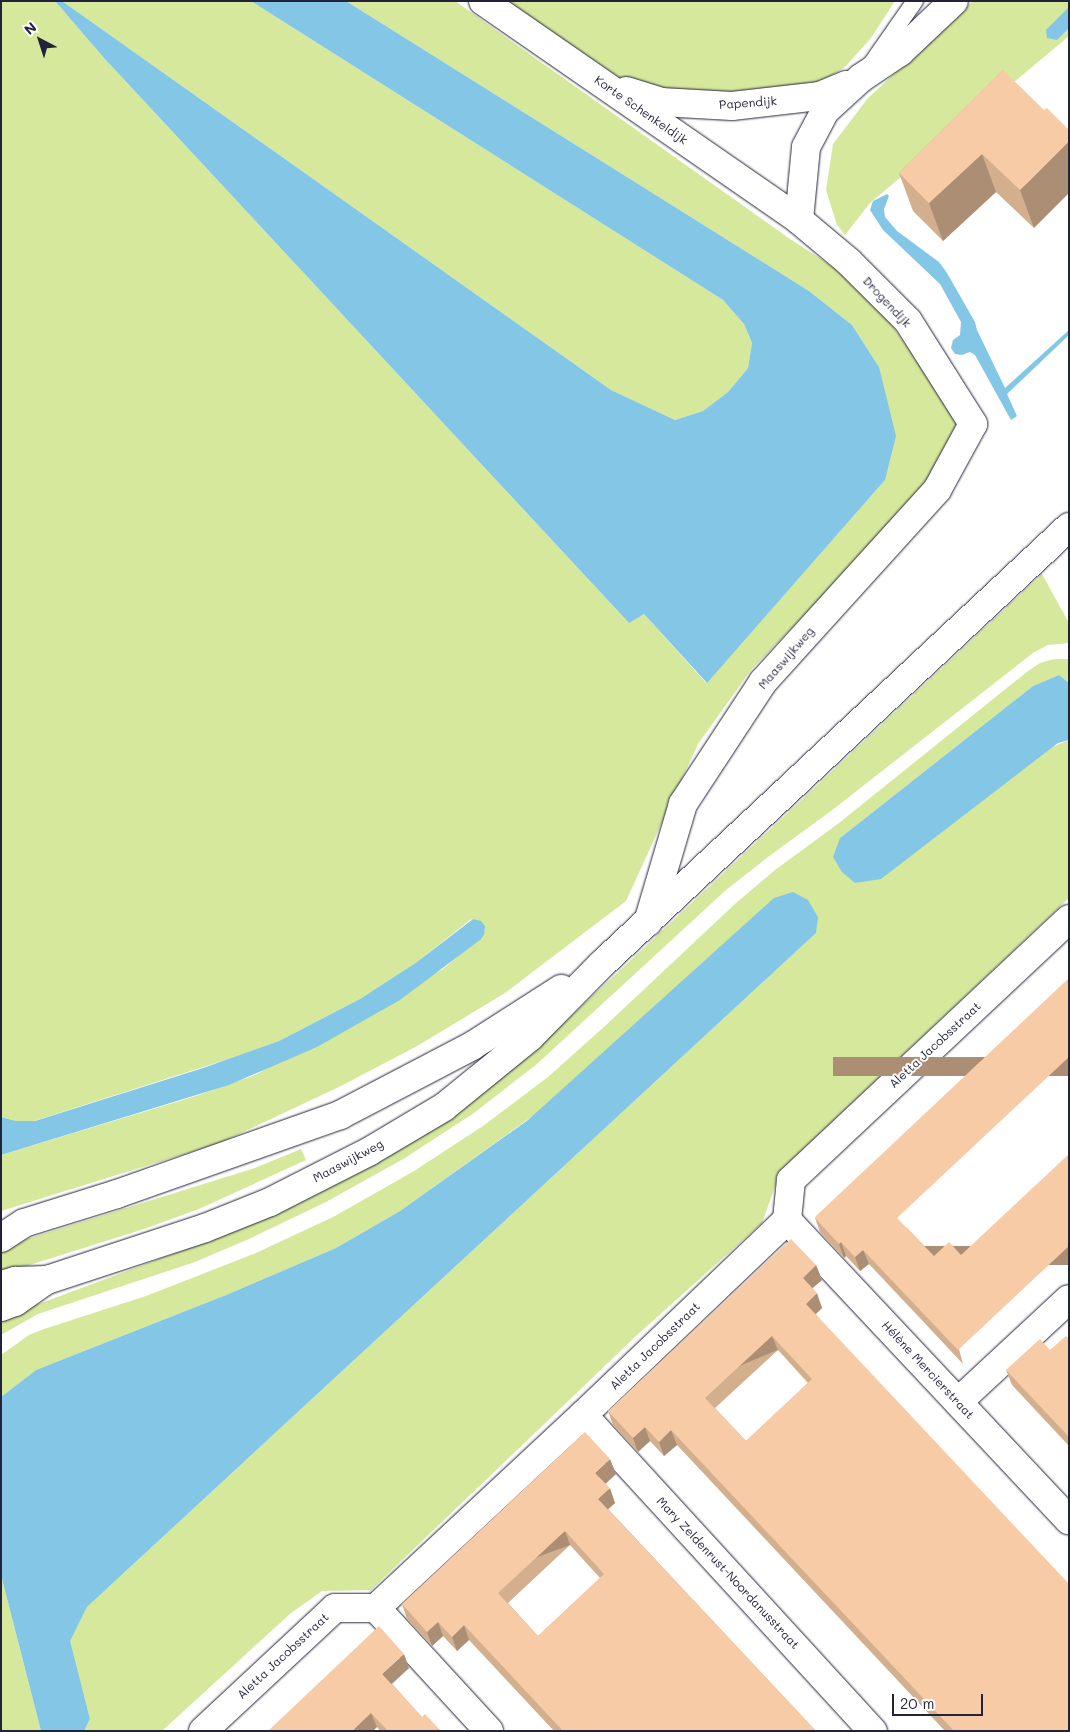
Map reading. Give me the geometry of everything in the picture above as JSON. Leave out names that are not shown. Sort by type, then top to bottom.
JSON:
[{"type":"street","name":"Korte Schenkeldijk","points":[[483,1],[799,220]]},
{"type":"street","name":"Papendijk","points":[[799,220],[806,147],[825,111],[861,78],[900,52],[954,1]]},
{"type":"street","name":"Papendijk","points":[[604,84],[661,102],[732,106],[820,96],[861,78]]},
{"type":"street","name":"Drogendijk","points":[[799,220],[849,262],[908,321],[973,424]]},
{"type":"street","name":"Maaswijkweg","points":[[648,922],[683,804],[688,796],[763,682],[937,490],[973,424]]},
{"type":"street","name":"Maaswijkweg","points":[[1,1307],[15,1302],[47,1280],[205,1228],[270,1202],[370,1151],[444,1107],[530,1037],[603,963],[1069,527]]},
{"type":"street","name":"Aletta Jacobsstraat","points":[[203,1731],[335,1608],[376,1608],[582,1415],[787,1220],[791,1180],[1069,919]]},
{"type":"street","name":"Maaswijkweg","points":[[1,1238],[13,1222],[117,1194],[340,1115],[472,1046],[603,963]]},
{"type":"street","name":"Hélène Mercierstraat","points":[[787,1220],[1069,1520]]},
{"type":"street","name":"Maaswijkweg","points":[[1,1286],[15,1281],[47,1280]]},
{"type":"street","points":[[958,1402],[1069,1299]]},
{"type":"street","name":"Mary Zeldenrust-Noordanusstraat","points":[[582,1415],[873,1731]]},
{"type":"street","points":[[376,1608],[489,1731]]},
{"type":"lane","points":[[861,78],[915,1]]},
{"type":"green space","points":[[1,1],[55,1],[104,58],[628,622],[644,614],[706,683],[885,480],[879,367],[852,325],[809,291],[346,1],[455,1],[790,239],[849,277],[881,310],[942,395],[957,425],[943,468],[918,498],[751,670],[698,744],[626,901],[505,993],[419,1045],[341,1086],[220,1143],[1,1211],[1,1155],[196,1096],[255,1075],[443,969],[484,935],[473,919],[470,920],[417,962],[360,999],[279,1041],[34,1121],[16,1121],[1,1117]]},
{"type":"green space","points":[[62,1],[251,1],[723,300],[744,324],[752,343],[748,368],[728,392],[703,411],[675,420],[611,390]]},
{"type":"green space","points":[[500,1],[895,1],[871,38],[845,67],[821,82],[783,90],[705,98],[634,87],[590,63]]},
{"type":"green space","points":[[973,1],[1069,1],[1069,36],[870,203],[845,235],[837,225],[826,190],[833,144],[868,98]]},
{"type":"green space","points":[[1042,574],[1069,623],[1069,643],[1048,645],[1033,653],[831,811],[726,890],[537,1064],[474,1113],[405,1158],[326,1202],[249,1239],[195,1262],[38,1314],[1,1335],[1,1318],[202,1243],[523,1056],[566,1021]]},
{"type":"green space","points":[[1054,659],[1069,659],[1069,683],[1059,675],[1033,686],[840,838],[1069,740],[1069,898],[781,1170],[762,1223],[636,1336],[371,1590],[322,1591],[291,1613],[162,1731],[84,1731],[90,1719],[69,1641],[87,1607],[816,933],[527,1120],[400,1211],[336,1248],[226,1295],[36,1370],[1,1397],[1,1355],[29,1335],[146,1296],[256,1253],[335,1216],[414,1171],[483,1126],[548,1077],[736,903],[775,870],[839,823],[1028,671],[1040,663]]},
{"type":"green space","points":[[301,1149],[306,1160],[199,1209],[144,1229],[1,1274],[1,1247],[255,1168]]},
{"type":"green space","points":[[1,1575],[41,1731],[1,1731]]},
{"type":"water","points":[[55,1],[62,1],[611,390],[675,420],[703,411],[728,392],[748,368],[752,343],[744,324],[723,300],[251,1],[346,1],[809,291],[852,325],[879,367],[896,436],[885,480],[707,683],[644,614],[629,623],[104,58]]},
{"type":"water","points":[[1069,7],[1069,28],[1057,40],[1047,38],[1046,30]]},
{"type":"water","points":[[887,194],[889,196],[884,209],[885,217],[897,231],[939,262],[947,273],[975,322],[1005,388],[1069,330],[1069,335],[1007,394],[1017,416],[1011,420],[975,355],[970,352],[962,355],[955,354],[951,348],[953,340],[960,335],[961,322],[940,284],[883,230],[870,210],[873,201]]},
{"type":"water","points":[[1059,675],[1069,683],[1069,740],[1058,743],[881,879],[855,883],[842,872],[833,857],[840,838],[1033,686]]},
{"type":"water","points":[[793,892],[808,900],[818,917],[816,933],[87,1607],[70,1641],[90,1719],[84,1731],[41,1731],[1,1575],[1,1397],[36,1370],[226,1295],[336,1248],[400,1211],[528,1120],[774,898]]},
{"type":"water","points":[[473,919],[481,921],[485,926],[484,935],[480,940],[400,1000],[317,1047],[229,1085],[1,1155],[1,1117],[16,1121],[35,1121],[203,1068],[279,1041],[360,999],[417,962]]},
{"type":"building","points":[[1003,70],[1044,110],[1047,108],[1069,130],[1069,141],[1020,190],[982,154],[929,203],[899,173]]},
{"type":"building","points":[[1069,978],[1069,1057],[897,1218],[934,1256],[949,1242],[961,1255],[1069,1154],[1069,1246],[958,1350],[863,1250],[855,1257],[841,1242],[839,1244],[815,1218]]},
{"type":"building","points":[[791,1239],[816,1265],[803,1278],[817,1293],[806,1304],[1069,1584],[1069,1731],[954,1731],[671,1430],[659,1442],[645,1427],[633,1438],[608,1411]],"holes":[[[772,1336],[812,1379],[746,1441],[705,1398]]]},
{"type":"building","points":[[1066,1336],[1069,1339],[1069,1437],[1006,1370],[1040,1339],[1050,1350]]},
{"type":"building","points":[[585,1432],[610,1459],[595,1473],[610,1488],[598,1499],[816,1731],[563,1731],[464,1625],[452,1637],[438,1622],[427,1632],[402,1604]],"holes":[[[565,1531],[604,1574],[538,1636],[498,1593]]]},
{"type":"building","points":[[379,1626],[404,1654],[382,1674],[422,1717],[425,1714],[441,1731],[388,1731],[371,1713],[352,1731],[268,1731]]}]
